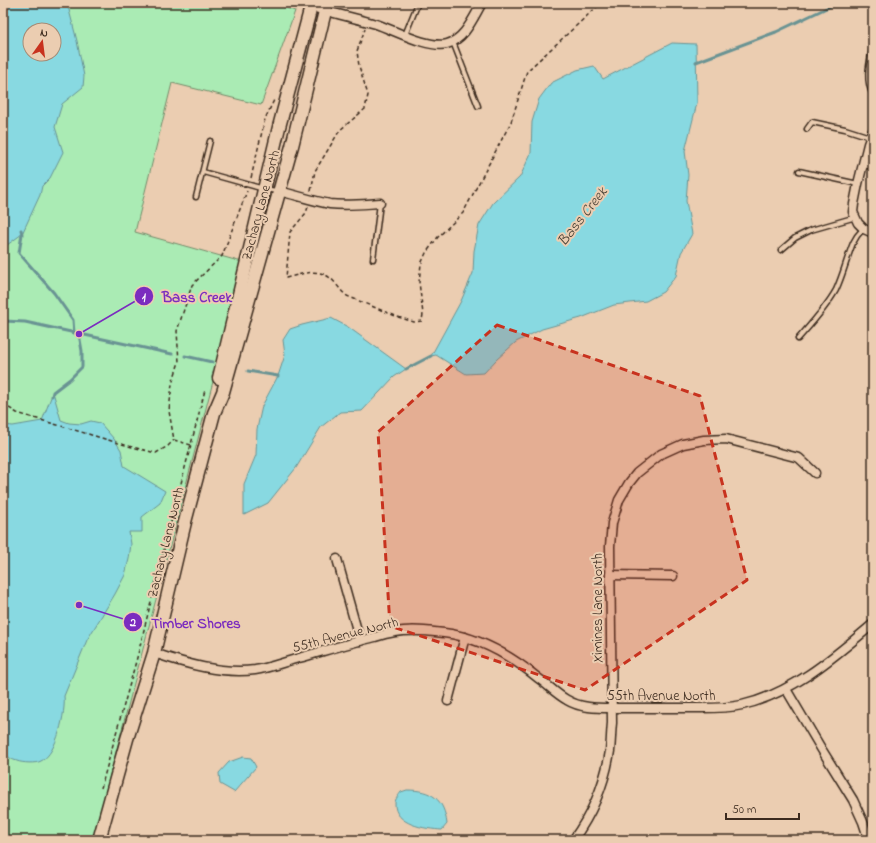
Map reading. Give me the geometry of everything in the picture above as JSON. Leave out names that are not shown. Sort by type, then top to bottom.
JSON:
[{"type":"street","points":[[308,4],[326,7],[428,43],[447,44],[461,36],[482,3]]},
{"type":"street","name":"Zachary Lane North","points":[[214,413],[216,391],[308,4]]},
{"type":"street","name":"Zachary Lane North","points":[[99,840],[127,739],[154,653],[185,522],[214,413],[223,392],[279,191],[326,7]]},
{"type":"street","points":[[872,134],[859,180],[854,204],[854,212],[858,222],[864,229],[873,233]]},
{"type":"street","points":[[279,191],[332,204],[355,205],[380,203]]},
{"type":"street","name":"Ximines Lane North","points":[[573,840],[593,808],[603,780],[610,751],[612,723],[610,546],[612,523],[619,500],[629,483],[637,473],[661,454],[683,444],[704,440],[726,439],[799,458],[815,473]]},
{"type":"street","points":[[338,559],[360,640]]},
{"type":"street","points":[[610,575],[673,576]]},
{"type":"street","name":"55th Avenue North","points":[[154,653],[220,670],[256,670],[360,640],[396,632],[421,630],[446,633],[483,643],[518,662],[568,701],[583,706],[597,708],[721,708],[742,705],[786,689],[821,666],[873,624]]},
{"type":"street","points":[[448,701],[465,637]]},
{"type":"street","points":[[786,689],[853,800],[869,840]]},
{"type":"lane","points":[[404,35],[418,3]]},
{"type":"lane","points":[[452,41],[478,106]]},
{"type":"lane","points":[[872,50],[869,83],[873,95]]},
{"type":"lane","points":[[807,129],[812,122],[872,134]]},
{"type":"lane","points":[[196,197],[210,141]]},
{"type":"lane","points":[[863,165],[873,168]]},
{"type":"lane","points":[[799,171],[859,180]]},
{"type":"lane","points":[[203,172],[264,189],[279,191]]},
{"type":"lane","points":[[374,259],[380,203]]},
{"type":"lane","points":[[781,250],[795,238],[811,230],[856,217]]},
{"type":"lane","points":[[798,339],[823,310],[831,298],[836,289],[853,243],[864,229]]},
{"type":"path","points":[[368,22],[357,51],[359,66],[368,95],[365,109],[340,130],[315,172],[306,213],[290,232],[286,278],[311,272],[324,274],[336,284],[341,292],[347,296],[414,322],[422,321],[423,314],[419,282],[421,264],[426,253],[438,237],[463,213],[511,122],[527,71],[601,3]]},
{"type":"path","points":[[174,440],[169,412],[172,384],[179,362],[177,331],[192,285],[222,256],[250,185],[265,119],[277,95]]},
{"type":"path","points":[[100,791],[138,654],[205,390]]},
{"type":"path","points":[[3,404],[17,413],[156,453],[168,446],[174,440]]},
{"type":"path","points":[[174,440],[192,445]]},
{"type":"highlighted area","points":[[497,325],[700,396],[747,580],[585,690],[390,626],[378,432]]},
{"type":"green space","points":[[3,3],[273,3],[295,11],[261,105],[172,83],[135,232],[242,262],[216,370],[93,840],[3,840]]},
{"type":"water","points":[[3,3],[64,3],[68,6],[77,41],[84,76],[83,87],[62,104],[55,127],[63,152],[50,178],[42,186],[40,195],[22,234],[3,248]]},
{"type":"water","points":[[672,43],[696,44],[697,103],[685,151],[688,175],[686,201],[692,234],[681,253],[676,276],[663,292],[646,301],[614,305],[581,318],[542,329],[516,342],[484,373],[466,374],[436,355],[431,356],[461,301],[473,273],[474,251],[479,225],[493,203],[520,177],[531,153],[532,122],[539,99],[551,83],[577,70],[594,66],[603,79]]},
{"type":"water","points":[[331,318],[348,327],[406,369],[394,377],[362,411],[340,412],[321,427],[296,468],[268,503],[244,515],[244,484],[256,455],[257,429],[262,406],[278,376],[285,355],[283,340],[290,329]]},
{"type":"water","points":[[53,392],[61,420],[69,423],[81,424],[91,421],[100,423],[114,439],[121,450],[124,466],[165,491],[160,503],[142,517],[142,532],[129,532],[131,544],[125,575],[87,640],[64,696],[64,712],[62,721],[52,750],[47,757],[41,761],[36,763],[25,763],[13,760],[3,753],[3,425],[13,426],[42,421]]},
{"type":"water","points":[[243,757],[251,758],[256,767],[234,792],[220,784],[219,773],[229,762]]},
{"type":"water","points":[[416,790],[430,794],[440,802],[447,824],[442,830],[420,827],[405,821],[400,816],[396,810],[395,802],[401,792]]},
{"type":"waterway","name":"Bass Creek","points":[[696,62],[776,32],[837,3]]},
{"type":"waterway","points":[[21,230],[22,234],[19,253],[54,293],[73,320],[74,333]]},
{"type":"waterway","name":"Bass Creek","points":[[3,321],[25,322],[172,354]]},
{"type":"waterway","points":[[52,396],[53,392],[70,379],[82,367],[82,351],[79,334]]},
{"type":"waterway","name":"Bass Creek","points":[[185,356],[212,362]]},
{"type":"waterway","name":"Bass Creek","points":[[406,369],[431,356]]},
{"type":"waterway","name":"Bass Creek","points":[[248,371],[278,376]]},
{"type":"place","name":"Bass Creek","points":[[79,334]]},
{"type":"place","name":"Timber Shores","points":[[79,605]]}]
